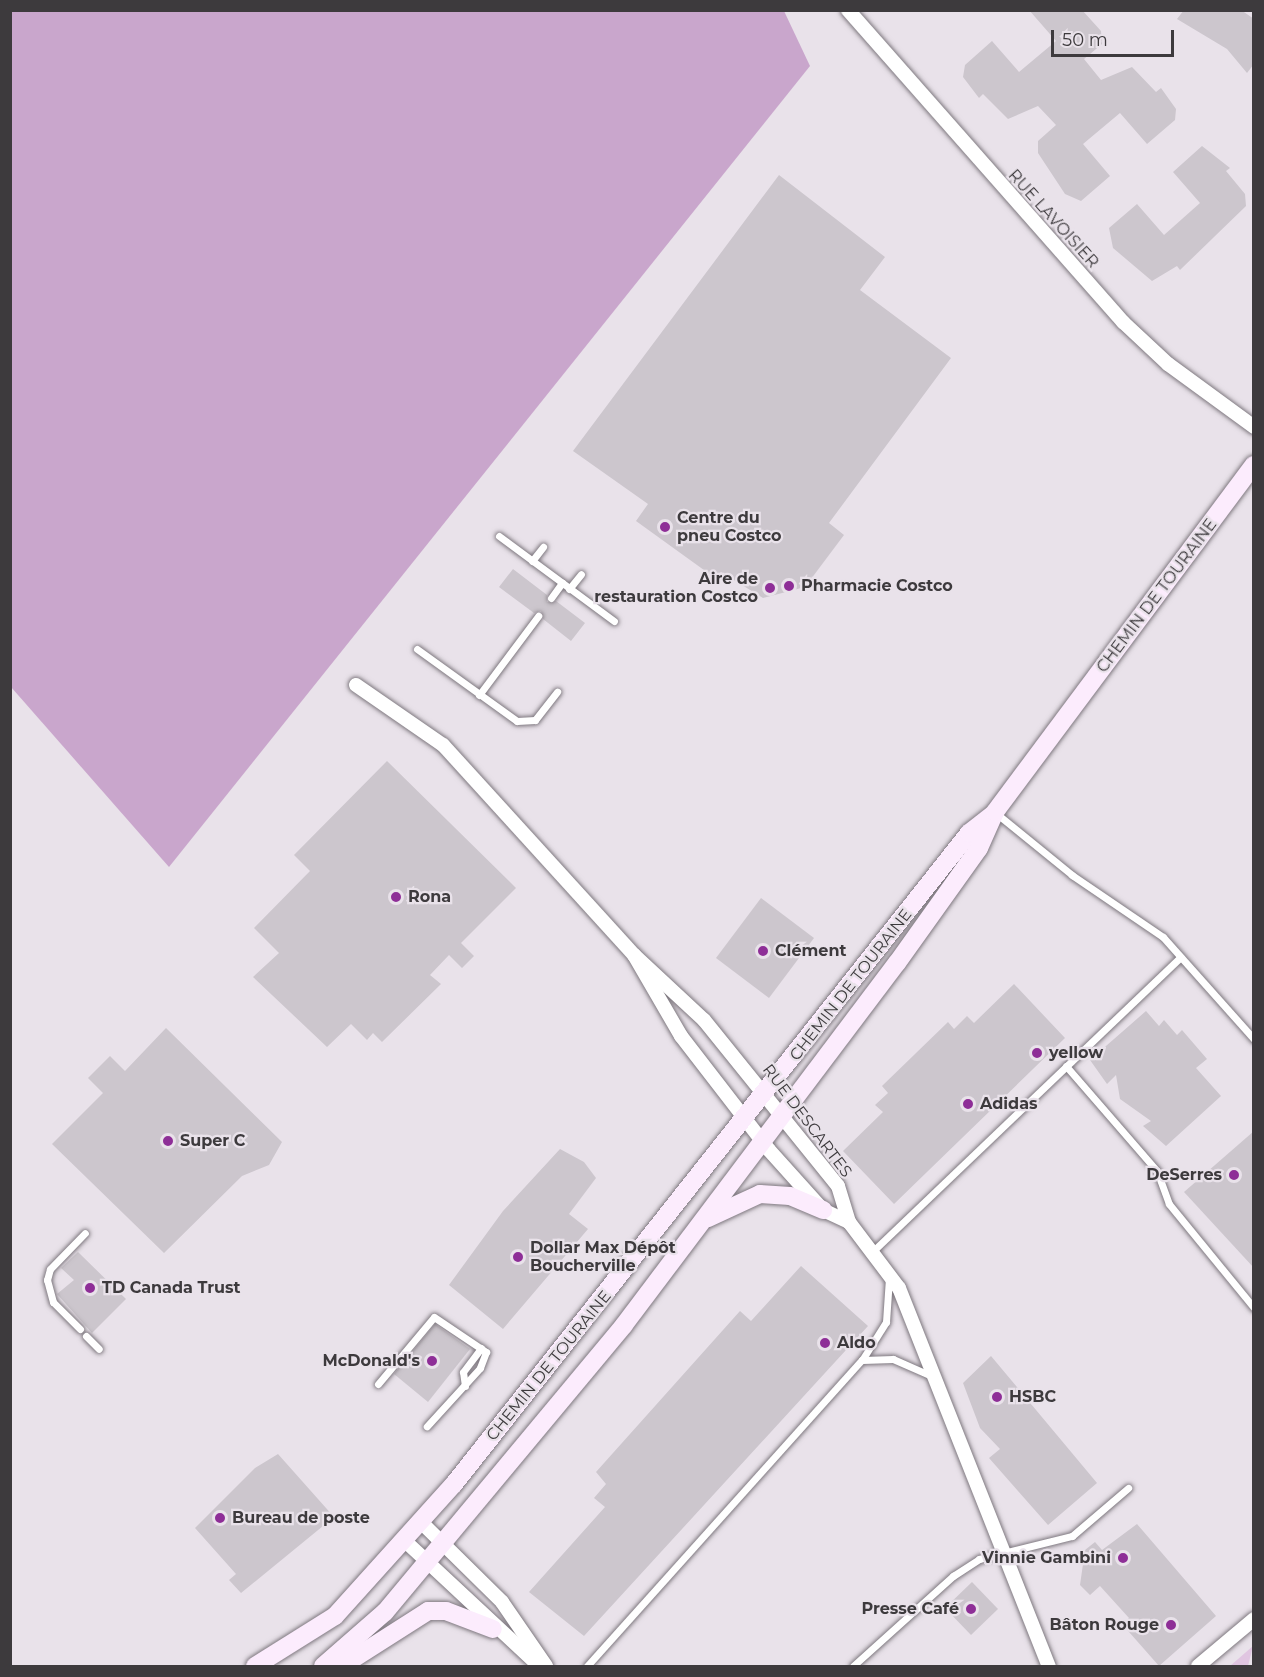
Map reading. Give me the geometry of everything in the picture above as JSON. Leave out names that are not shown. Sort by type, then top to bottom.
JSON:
[{"type":"street","name":"RUE LAVOISIER","points":[[848,10],[1123,322],[1168,364],[1254,427]]},
{"type":"street","name":"CHEMIN DE TOURAINE","points":[[323,1666],[366,1631],[429,1560],[624,1325],[911,944],[979,848],[995,812],[1254,465]]},
{"type":"street","name":"RUE DESCARTES","points":[[356,685],[444,745],[634,956],[704,1020],[838,1186],[849,1222]]},
{"type":"street","name":"CHEMIN DE TOURAINE","points":[[255,1666],[334,1616],[421,1522],[746,1119],[969,833],[995,812]]},
{"type":"street","name":"RUE DESCARTES","points":[[634,956],[681,1036],[762,1139],[823,1210],[849,1222]]},
{"type":"street","points":[[698,1224],[739,1199],[760,1194],[790,1196],[823,1210]]},
{"type":"street","points":[[849,1222],[889,1271],[1005,1552],[1049,1666]]},
{"type":"street","points":[[421,1522],[445,1541],[501,1602],[546,1666]]},
{"type":"street","points":[[404,1540],[429,1560],[494,1629],[528,1661],[538,1666]]},
{"type":"street","points":[[342,1666],[428,1611],[446,1611],[494,1629]]},
{"type":"street","points":[[1198,1666],[1254,1619]]},
{"type":"lane","points":[[499,536],[614,621]]},
{"type":"lane","points":[[532,561],[543,547]]},
{"type":"lane","points":[[569,589],[581,574]]},
{"type":"lane","points":[[551,598],[562,583]]},
{"type":"lane","points":[[479,695],[538,616]]},
{"type":"lane","points":[[417,649],[479,695],[523,723],[535,720],[557,692]]},
{"type":"lane","points":[[995,812],[1072,875],[1163,937],[1254,1039]]},
{"type":"lane","points":[[874,1250],[1180,957]]},
{"type":"lane","points":[[1066,1066],[1157,1171],[1169,1204],[1254,1308]]},
{"type":"lane","points":[[80,1329],[53,1302],[47,1280],[50,1269],[85,1233]]},
{"type":"lane","points":[[587,1666],[862,1360],[886,1322],[889,1271]]},
{"type":"lane","points":[[378,1384],[434,1317],[481,1348],[487,1356],[465,1386],[427,1426]]},
{"type":"lane","points":[[86,1336],[99,1349]]},
{"type":"lane","points":[[465,1386],[463,1372],[481,1348]]},
{"type":"lane","points":[[862,1360],[893,1359],[934,1377]]},
{"type":"lane","points":[[853,1666],[953,1576],[979,1558],[1072,1536],[1128,1488]]},
{"type":"shaded area","points":[[10,11],[784,11],[810,66],[169,867],[11,687]]},
{"type":"shaded area","points":[[1253,1646],[1248,1666],[1230,1666]]},
{"type":"building","points":[[1029,10],[1082,10],[1101,31],[1102,44],[1084,59],[1101,80],[1132,67],[1156,92],[1161,88],[1176,109],[1175,120],[1147,144],[1120,113],[1083,144],[1110,176],[1081,201],[1065,194],[1038,153],[1038,141],[1056,125],[1038,106],[1008,119],[983,94],[979,98],[963,77],[965,65],[992,41],[1019,72],[1056,41]]},
{"type":"building","points":[[1184,10],[1241,10],[1254,19],[1254,64],[1247,73],[1227,49],[1177,19]]},
{"type":"building","points":[[1202,146],[1230,168],[1226,171],[1245,194],[1246,206],[1180,270],[1177,266],[1152,281],[1113,248],[1109,228],[1137,204],[1164,235],[1200,203],[1173,172]]},
{"type":"building","points":[[779,175],[885,257],[860,290],[951,358],[829,523],[844,535],[805,587],[763,598],[721,572],[715,578],[636,521],[648,504],[573,451]]},
{"type":"building","points":[[513,569],[547,595],[547,602],[556,601],[585,623],[571,641],[543,619],[541,611],[534,613],[499,587]]},
{"type":"building","name":"Rona","points":[[387,761],[516,888],[461,943],[474,956],[462,968],[449,955],[430,975],[441,984],[382,1042],[373,1033],[367,1040],[351,1024],[327,1047],[253,977],[279,953],[254,928],[310,871],[294,855]]},
{"type":"building","name":"Clément","points":[[761,898],[814,938],[769,998],[716,958]]},
{"type":"building","points":[[1014,984],[1065,1038],[894,1204],[843,1151],[883,1112],[875,1105],[888,1093],[882,1086],[948,1022],[954,1029],[967,1016],[974,1023]]},
{"type":"building","points":[[1146,1011],[1159,1026],[1164,1020],[1177,1035],[1182,1030],[1207,1059],[1196,1068],[1221,1096],[1166,1146],[1143,1126],[1151,1121],[1120,1099],[1116,1075],[1107,1084],[1090,1060]]},
{"type":"building","name":"Super C","points":[[166,1028],[282,1142],[269,1165],[242,1176],[164,1253],[52,1144],[103,1093],[88,1078],[110,1056],[125,1071]]},
{"type":"building","points":[[1254,1131],[1254,1268],[1184,1192]]},
{"type":"building","name":"Dollar Max Dépôt Boucherville","points":[[560,1149],[584,1162],[596,1178],[569,1214],[588,1229],[503,1329],[449,1285],[503,1211]]},
{"type":"building","name":"TD Canada Trust","points":[[78,1252],[126,1299],[92,1333],[57,1294],[74,1280],[61,1268]]},
{"type":"building","points":[[801,1266],[868,1326],[584,1636],[529,1592],[605,1507],[594,1498],[606,1484],[596,1472],[740,1311],[751,1321]]},
{"type":"building","name":"McDonald's","points":[[435,1324],[470,1349],[428,1402],[394,1374]]},
{"type":"building","points":[[991,1356],[1097,1483],[1048,1525],[989,1458],[1000,1449],[980,1428],[963,1383]]},
{"type":"building","points":[[278,1454],[334,1517],[241,1593],[229,1580],[236,1574],[195,1528],[255,1468]]},
{"type":"building","points":[[1137,1524],[1216,1616],[1159,1666],[1122,1624],[1129,1618],[1100,1586],[1090,1595],[1080,1585],[1085,1550],[1095,1542],[1102,1550]]},
{"type":"building","name":"Presse Café","points":[[972,1582],[998,1609],[971,1635],[945,1608]]},
{"type":"place","name":"Centre du pneu Costco","points":[[665,527]]},
{"type":"place","name":"Pharmacie Costco","points":[[789,586]]},
{"type":"place","name":"Aire de restauration Costco","points":[[770,588]]},
{"type":"place","name":"Rona","points":[[396,897]]},
{"type":"place","name":"Clément","points":[[763,951]]},
{"type":"place","name":"yellow","points":[[1037,1053]]},
{"type":"place","name":"Adidas","points":[[968,1104]]},
{"type":"place","name":"Super C","points":[[168,1141]]},
{"type":"place","name":"DeSerres","points":[[1234,1175]]},
{"type":"place","name":"Dollar Max Dépôt Boucherville","points":[[518,1257]]},
{"type":"place","name":"TD Canada Trust","points":[[90,1288]]},
{"type":"place","name":"Aldo","points":[[825,1343]]},
{"type":"place","name":"McDonald's","points":[[432,1361]]},
{"type":"place","name":"HSBC","points":[[997,1397]]},
{"type":"place","name":"Bureau de poste","points":[[220,1518]]},
{"type":"place","name":"Vinnie Gambini","points":[[1123,1558]]},
{"type":"place","name":"Presse Café","points":[[971,1609]]},
{"type":"place","name":"Bâton Rouge","points":[[1171,1625]]}]
